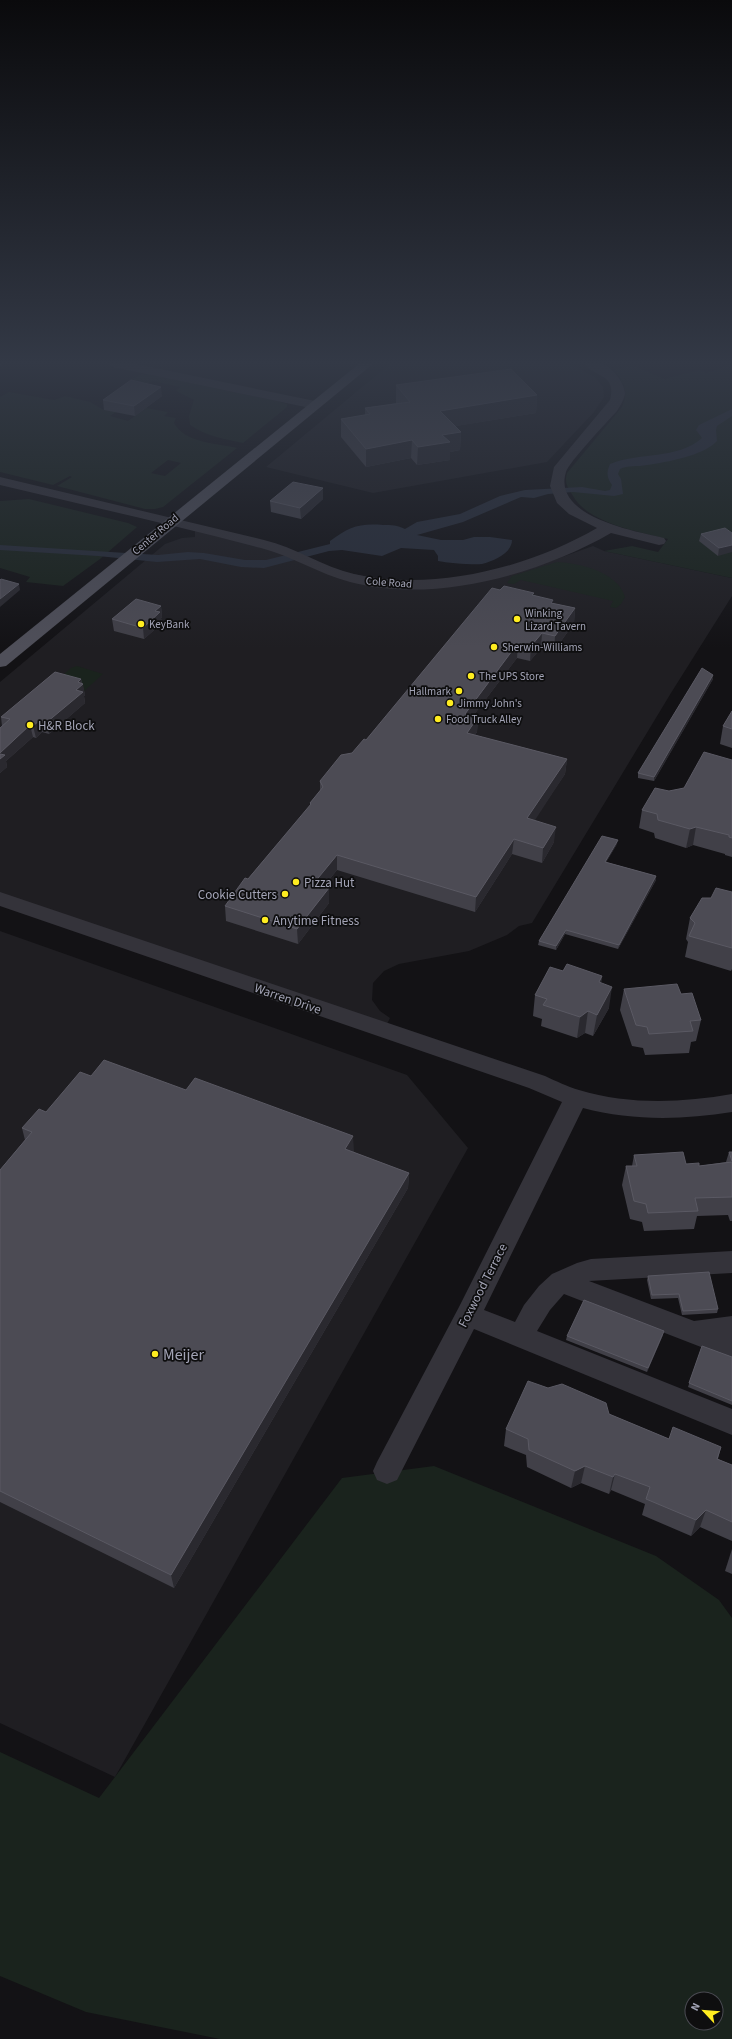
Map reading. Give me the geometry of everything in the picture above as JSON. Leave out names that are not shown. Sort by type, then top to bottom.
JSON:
[{"type":"main road","name":"Center Road","points":[[0,662],[249,458]]},
{"type":"street","points":[[569,458],[562,466],[557,477],[557,484],[563,499],[573,509],[588,519],[608,528],[659,541]]},
{"type":"street","name":"Cole Road","points":[[0,481],[168,523],[267,545],[333,573],[354,579],[393,584],[425,584],[485,575],[543,560],[568,550],[608,528]]},
{"type":"street","name":"Warren Drive","points":[[0,899],[537,1082],[576,1098],[615,1107],[648,1110],[702,1109],[732,1103]]},
{"type":"street","name":"Foxwood Terrace","points":[[387,1471],[468,1315],[576,1098]]},
{"type":"street","points":[[522,1336],[539,1303],[561,1282],[574,1274],[591,1270],[732,1262]]},
{"type":"street","points":[[561,1282],[732,1347]]},
{"type":"street","points":[[468,1315],[732,1422]]},
{"type":"street","points":[[692,1332],[732,1327]]},
{"type":"shaded area","points":[[0,458],[224,458],[163,507],[155,509],[145,509],[57,486],[72,477],[70,476],[53,485],[0,472]],"holes":[[[168,460],[181,463],[165,476],[151,473]]]},
{"type":"shaded area","points":[[277,458],[551,458],[547,462],[373,493],[266,467]]},
{"type":"shaded area","points":[[579,458],[732,458],[732,578],[604,551],[632,546],[658,552],[668,539],[615,525],[590,513],[580,505],[573,496],[567,485],[567,473]]},
{"type":"shaded area","points":[[29,499],[128,523],[137,527],[100,559],[63,586],[26,582],[30,577],[0,568],[0,501]]},
{"type":"shaded area","points":[[195,529],[267,545],[316,566],[401,584],[526,570],[593,546],[604,551],[732,578],[732,596],[671,693],[532,923],[519,926],[507,935],[469,951],[399,964],[384,971],[373,983],[372,1000],[380,1011],[390,1018],[384,1030],[0,899],[0,682],[165,544],[182,538],[195,537]]},
{"type":"shaded area","points":[[557,562],[576,564],[597,570],[606,575],[615,581],[621,588],[625,597],[621,604],[616,608],[610,607],[613,601],[521,580],[514,584],[507,583],[512,576]]},
{"type":"shaded area","points":[[77,666],[103,674],[83,692],[54,683],[71,668]]},
{"type":"shaded area","points":[[0,931],[407,1075],[468,1148],[115,1777],[0,1723]]},
{"type":"shaded area","points":[[434,1466],[656,1556],[719,1600],[732,1618],[732,2039],[220,2039],[86,2012],[0,1976],[0,1752],[99,1798],[342,1478]]},
{"type":"water","points":[[632,458],[683,458],[620,469],[618,474],[621,479],[623,494],[614,496],[573,492],[548,494],[534,498],[521,497],[463,522],[417,535],[441,540],[463,540],[474,537],[490,537],[512,540],[506,553],[497,559],[482,564],[460,564],[438,561],[438,556],[434,550],[401,548],[382,556],[342,550],[329,551],[264,568],[241,567],[200,559],[157,562],[98,556],[0,550],[0,545],[158,555],[188,552],[204,553],[245,560],[266,560],[330,544],[330,541],[337,536],[349,529],[361,525],[389,525],[405,529],[417,522],[460,514],[500,496],[525,490],[582,487],[605,491],[610,490],[612,485],[608,478],[608,470],[610,464]]},
{"type":"building","points":[[293,482],[323,488],[300,508],[270,501]]},
{"type":"building","points":[[725,528],[732,533],[732,545],[719,548],[701,534]]},
{"type":"building","points":[[0,580],[19,584],[0,599]]},
{"type":"building","points":[[504,586],[534,593],[532,595],[553,600],[551,603],[575,608],[555,636],[542,633],[531,646],[518,643],[465,714],[478,717],[467,733],[567,759],[527,818],[556,827],[543,848],[514,839],[476,897],[337,855],[314,883],[329,888],[297,929],[225,906],[245,878],[248,879],[311,804],[310,803],[323,787],[320,781],[341,755],[352,753],[364,739],[366,740],[492,588],[500,590]]},
{"type":"building","points":[[136,599],[161,606],[155,611],[160,612],[143,628],[112,619]]},
{"type":"building","points":[[702,668],[713,675],[654,777],[638,773]]},
{"type":"building","points":[[55,672],[81,679],[78,682],[83,684],[76,690],[83,692],[47,722],[40,720],[33,726],[30,725],[0,753],[0,728],[10,719],[1,717]]},
{"type":"building","points":[[732,711],[732,729],[723,726]]},
{"type":"building","points":[[704,752],[732,760],[732,838],[729,837],[729,835],[696,827],[690,829],[658,820],[657,814],[642,810],[655,788],[669,791],[684,788]]},
{"type":"building","points":[[0,754],[5,755],[0,759]]},
{"type":"building","points":[[602,836],[618,840],[605,862],[656,876],[619,945],[566,930],[556,946],[539,941]]},
{"type":"building","points":[[716,888],[732,892],[732,948],[689,936],[695,923],[690,918],[702,898],[711,898]]},
{"type":"building","points":[[567,964],[602,976],[599,982],[612,987],[597,1015],[588,1011],[580,1017],[543,1005],[547,999],[535,995],[550,967],[563,971]]},
{"type":"building","points":[[677,984],[681,994],[692,993],[701,1020],[690,1021],[693,1031],[649,1034],[647,1027],[636,1025],[624,989]]},
{"type":"building","name":"Meijer","points":[[104,1060],[186,1090],[195,1078],[353,1136],[345,1149],[409,1173],[171,1575],[0,1491],[0,1170],[32,1132],[22,1128],[39,1109],[46,1112],[80,1072],[91,1076]]},
{"type":"building","points":[[683,1152],[686,1164],[699,1163],[699,1166],[732,1162],[732,1197],[695,1198],[698,1211],[648,1213],[646,1204],[634,1201],[626,1166],[637,1166],[634,1155]]},
{"type":"building","points":[[729,1152],[732,1152],[732,1161]]},
{"type":"building","points":[[709,1272],[718,1309],[683,1311],[679,1294],[652,1295],[648,1276]]},
{"type":"building","points":[[584,1300],[664,1331],[648,1368],[567,1336]]},
{"type":"building","points":[[702,1346],[732,1357],[732,1401],[689,1383]]},
{"type":"building","points":[[528,1381],[548,1388],[562,1384],[606,1403],[609,1414],[669,1439],[673,1427],[721,1447],[717,1459],[732,1465],[732,1522],[706,1510],[696,1520],[646,1499],[650,1487],[615,1474],[613,1477],[585,1466],[575,1471],[529,1450],[528,1439],[506,1429]]},
{"type":"place","name":"Winking Lizard Tavern","points":[[517,619]]},
{"type":"place","name":"KeyBank","points":[[141,624]]},
{"type":"place","name":"Sherwin-Williams","points":[[494,647]]},
{"type":"place","name":"The UPS Store","points":[[471,676]]},
{"type":"place","name":"Hallmark","points":[[459,691]]},
{"type":"place","name":"Jimmy John's","points":[[450,703]]},
{"type":"place","name":"Food Truck Alley","points":[[438,719]]},
{"type":"place","name":"H&R Block","points":[[30,725]]},
{"type":"place","name":"Pizza Hut","points":[[296,882]]},
{"type":"place","name":"Cookie Cutters","points":[[285,894]]},
{"type":"place","name":"Anytime Fitness","points":[[265,920]]},
{"type":"place","name":"Meijer","points":[[155,1354]]}]
